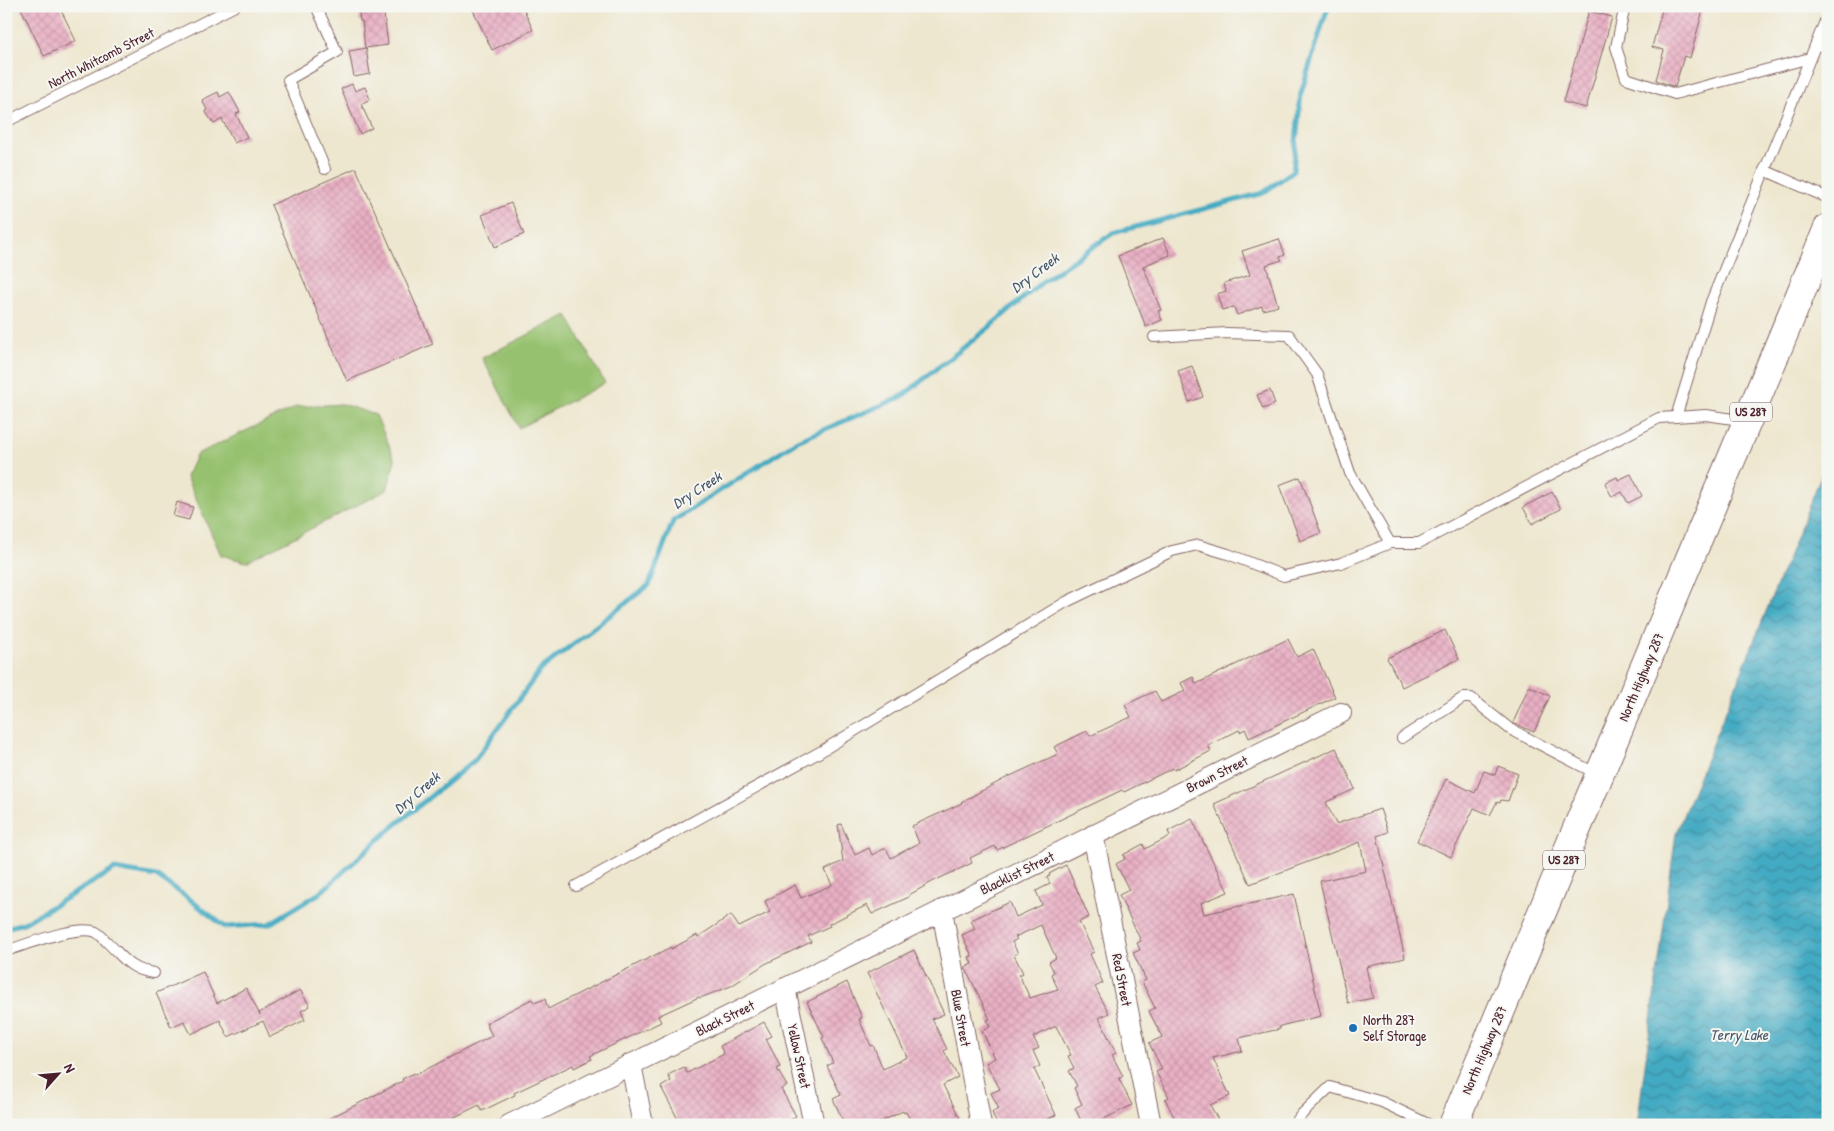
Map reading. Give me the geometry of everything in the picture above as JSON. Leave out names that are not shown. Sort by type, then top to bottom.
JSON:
[{"type":"highway","name":"North Highway 287","points":[[1453,1125],[1828,228]]},
{"type":"street","name":"Brown Street","points":[[1093,835],[1341,713]]},
{"type":"street","name":"Blacklist Street","points":[[942,910],[1093,835]]},
{"type":"street","name":"Red Street","points":[[1093,835],[1151,1125]]},
{"type":"street","name":"Black Street","points":[[509,1125],[942,910]]},
{"type":"street","name":"Blue Street","points":[[942,910],[981,1125]]},
{"type":"street","name":"Yellow Street","points":[[785,988],[814,1125]]},
{"type":"street","points":[[631,1064],[643,1125]]},
{"type":"lane","name":"North Whitcomb Street","points":[[6,122],[235,6]]},
{"type":"lane","points":[[316,6],[337,52],[288,80],[325,169]]},
{"type":"lane","points":[[1625,6],[1616,47],[1626,78],[1675,94],[1810,58]]},
{"type":"lane","points":[[1676,417],[1711,302],[1828,14]]},
{"type":"lane","points":[[1816,44],[1828,49]]},
{"type":"lane","points":[[1764,170],[1828,198]]},
{"type":"lane","points":[[1154,337],[1227,333],[1290,335],[1317,374],[1350,473],[1390,543]]},
{"type":"lane","points":[[576,886],[820,752],[1066,602],[1172,551],[1198,545],[1228,554],[1284,576],[1340,563],[1390,543],[1419,543],[1659,418],[1706,415],[1747,421]]},
{"type":"lane","points":[[1402,738],[1463,698],[1471,698],[1510,729],[1600,775]]},
{"type":"lane","points":[[6,951],[73,932],[96,932],[134,968],[154,973]]},
{"type":"lane","points":[[1294,1125],[1302,1114],[1330,1087],[1382,1102],[1430,1125]]},
{"type":"green space","points":[[567,315],[605,383],[519,428],[482,358]]},
{"type":"green space","points":[[342,404],[376,415],[395,460],[387,490],[246,562],[221,555],[186,477],[197,454],[296,407]]},
{"type":"water","name":"Terry Lake","points":[[1828,459],[1828,1125],[1637,1125],[1676,833]]},
{"type":"building","points":[[20,6],[59,6],[76,41],[44,56]]},
{"type":"building","points":[[358,6],[383,6],[388,45],[365,48]]},
{"type":"building","points":[[471,6],[522,6],[533,30],[492,50]]},
{"type":"building","points":[[1663,6],[1704,6],[1690,58],[1684,56],[1675,87],[1656,80],[1664,50],[1652,47]]},
{"type":"building","points":[[1589,11],[1612,17],[1586,108],[1563,102]]},
{"type":"building","points":[[366,48],[370,74],[354,77],[349,51]]},
{"type":"building","points":[[352,84],[355,91],[365,87],[370,99],[361,104],[372,128],[360,134],[341,89]]},
{"type":"building","points":[[218,92],[220,97],[229,92],[240,112],[236,114],[247,137],[234,143],[222,119],[214,124],[205,111],[207,110],[202,100]]},
{"type":"building","points":[[356,168],[433,344],[347,381],[271,205]]},
{"type":"building","points":[[511,203],[524,234],[495,247],[482,215]]},
{"type":"building","points":[[1163,238],[1170,255],[1143,266],[1161,310],[1158,311],[1162,320],[1146,327],[1118,256]]},
{"type":"building","points":[[1279,239],[1285,255],[1280,257],[1282,260],[1266,265],[1278,306],[1263,310],[1262,306],[1237,315],[1234,307],[1222,310],[1217,294],[1226,291],[1224,283],[1250,275],[1242,251]]},
{"type":"building","points":[[1192,366],[1203,397],[1189,402],[1178,371]]},
{"type":"building","points":[[1270,390],[1275,404],[1263,409],[1257,395]]},
{"type":"building","points":[[1631,474],[1642,496],[1628,503],[1622,492],[1612,497],[1605,483],[1617,477],[1618,480]]},
{"type":"building","points":[[1300,477],[1321,533],[1300,541],[1279,485]]},
{"type":"building","points":[[1552,492],[1561,509],[1532,524],[1523,507]]},
{"type":"building","points":[[177,502],[193,507],[189,520],[173,516]]},
{"type":"building","points":[[1445,630],[1459,659],[1402,687],[1387,658]]},
{"type":"building","points":[[1288,639],[1297,657],[1313,649],[1335,697],[1249,738],[1245,729],[1240,732],[1239,730],[1208,746],[1211,751],[1174,770],[1173,768],[1124,792],[1122,790],[997,850],[995,846],[970,858],[972,863],[932,882],[909,895],[909,897],[872,914],[867,905],[808,936],[811,942],[765,964],[731,986],[699,997],[658,1016],[661,1022],[590,1056],[592,1059],[574,1068],[573,1065],[514,1093],[515,1095],[482,1111],[479,1105],[439,1125],[316,1125],[403,1081],[402,1079],[414,1073],[415,1075],[492,1036],[486,1023],[532,999],[534,1003],[545,999],[548,1009],[671,947],[671,949],[697,935],[698,937],[731,915],[739,927],[770,912],[765,901],[795,885],[801,898],[832,885],[825,870],[843,861],[838,825],[841,824],[855,855],[869,848],[872,855],[886,848],[891,858],[919,843],[912,826],[1058,754],[1054,747],[1087,731],[1090,736],[1131,717],[1125,705],[1155,691],[1161,702],[1185,691],[1181,683],[1193,677],[1196,684]]},
{"type":"building","points":[[1529,686],[1550,696],[1534,732],[1513,723]]},
{"type":"building","points":[[1336,748],[1355,789],[1326,802],[1336,824],[1380,809],[1388,832],[1377,836],[1405,958],[1366,967],[1373,998],[1348,1003],[1320,881],[1366,871],[1360,842],[1250,884],[1214,804]]},
{"type":"building","points":[[1498,766],[1518,774],[1508,801],[1501,800],[1500,803],[1497,802],[1490,815],[1474,808],[1451,857],[1417,841],[1446,779],[1475,793],[1484,771],[1495,775]]},
{"type":"building","points":[[1192,819],[1228,892],[1201,903],[1204,914],[1294,894],[1321,1016],[1280,1026],[1280,1029],[1239,1038],[1242,1051],[1213,1058],[1230,1096],[1210,1105],[1221,1125],[1178,1125],[1165,1099],[1169,1097],[1156,1072],[1162,1069],[1149,1043],[1162,1037],[1149,1011],[1155,1008],[1142,982],[1146,980],[1133,953],[1140,950],[1137,943],[1141,941],[1119,895],[1129,890],[1116,864],[1125,859],[1123,855],[1143,844],[1145,849],[1170,836],[1168,831]]},
{"type":"building","points":[[1066,865],[1089,917],[1079,922],[1094,952],[1090,954],[1103,983],[1095,987],[1109,1013],[1099,1018],[1116,1053],[1112,1055],[1123,1076],[1119,1079],[1132,1105],[1092,1125],[1083,1125],[1075,1108],[1082,1104],[1074,1088],[1077,1086],[1069,1071],[1074,1068],[1068,1056],[1071,1055],[1056,1026],[1033,1037],[1039,1048],[1033,1051],[1040,1066],[1034,1069],[1056,1115],[1035,1125],[997,1125],[992,1112],[999,1109],[991,1093],[1000,1089],[986,1063],[995,1058],[982,1031],[990,1027],[987,1020],[990,1019],[965,967],[972,964],[969,957],[972,956],[962,935],[975,929],[971,920],[1010,902],[1016,917],[1042,905],[1036,891],[1050,884],[1047,877],[1050,876],[1049,874]],"holes":[[[1041,925],[1056,958],[1049,962],[1054,972],[1051,974],[1058,989],[1030,998],[1019,975],[1023,973],[1014,955],[1018,953],[1012,942],[1017,939],[1015,937]]]},
{"type":"building","points":[[914,950],[944,1014],[932,1019],[947,1049],[944,1051],[958,1077],[943,1085],[960,1118],[946,1125],[913,1125],[906,1112],[904,1113],[903,1111],[874,1125],[845,1125],[833,1099],[841,1095],[827,1066],[833,1063],[822,1038],[824,1037],[807,1002],[847,982],[862,1018],[859,1019],[883,1069],[907,1057],[867,973]]},
{"type":"building","points":[[203,972],[217,1003],[246,988],[260,1015],[259,1013],[300,990],[310,1006],[301,1011],[305,1020],[270,1037],[263,1021],[228,1037],[220,1020],[191,1034],[184,1021],[171,1027],[156,993]]},
{"type":"building","points":[[764,1022],[772,1036],[766,1039],[780,1067],[777,1069],[787,1086],[781,1089],[796,1116],[790,1120],[793,1125],[681,1125],[661,1087],[671,1081],[668,1075],[684,1067],[687,1073],[724,1054],[720,1046]]},
{"type":"waterway","name":"Dry Creek","points":[[6,928],[24,923],[115,869],[156,876],[225,927],[269,924],[320,893],[388,831],[475,760],[541,669],[649,585],[673,521],[797,441],[901,397],[987,329],[1042,282],[1113,233],[1263,193],[1293,171],[1301,93],[1329,6]]},
{"type":"place","name":"North 287 Self Storage","points":[[1353,1028]]}]
